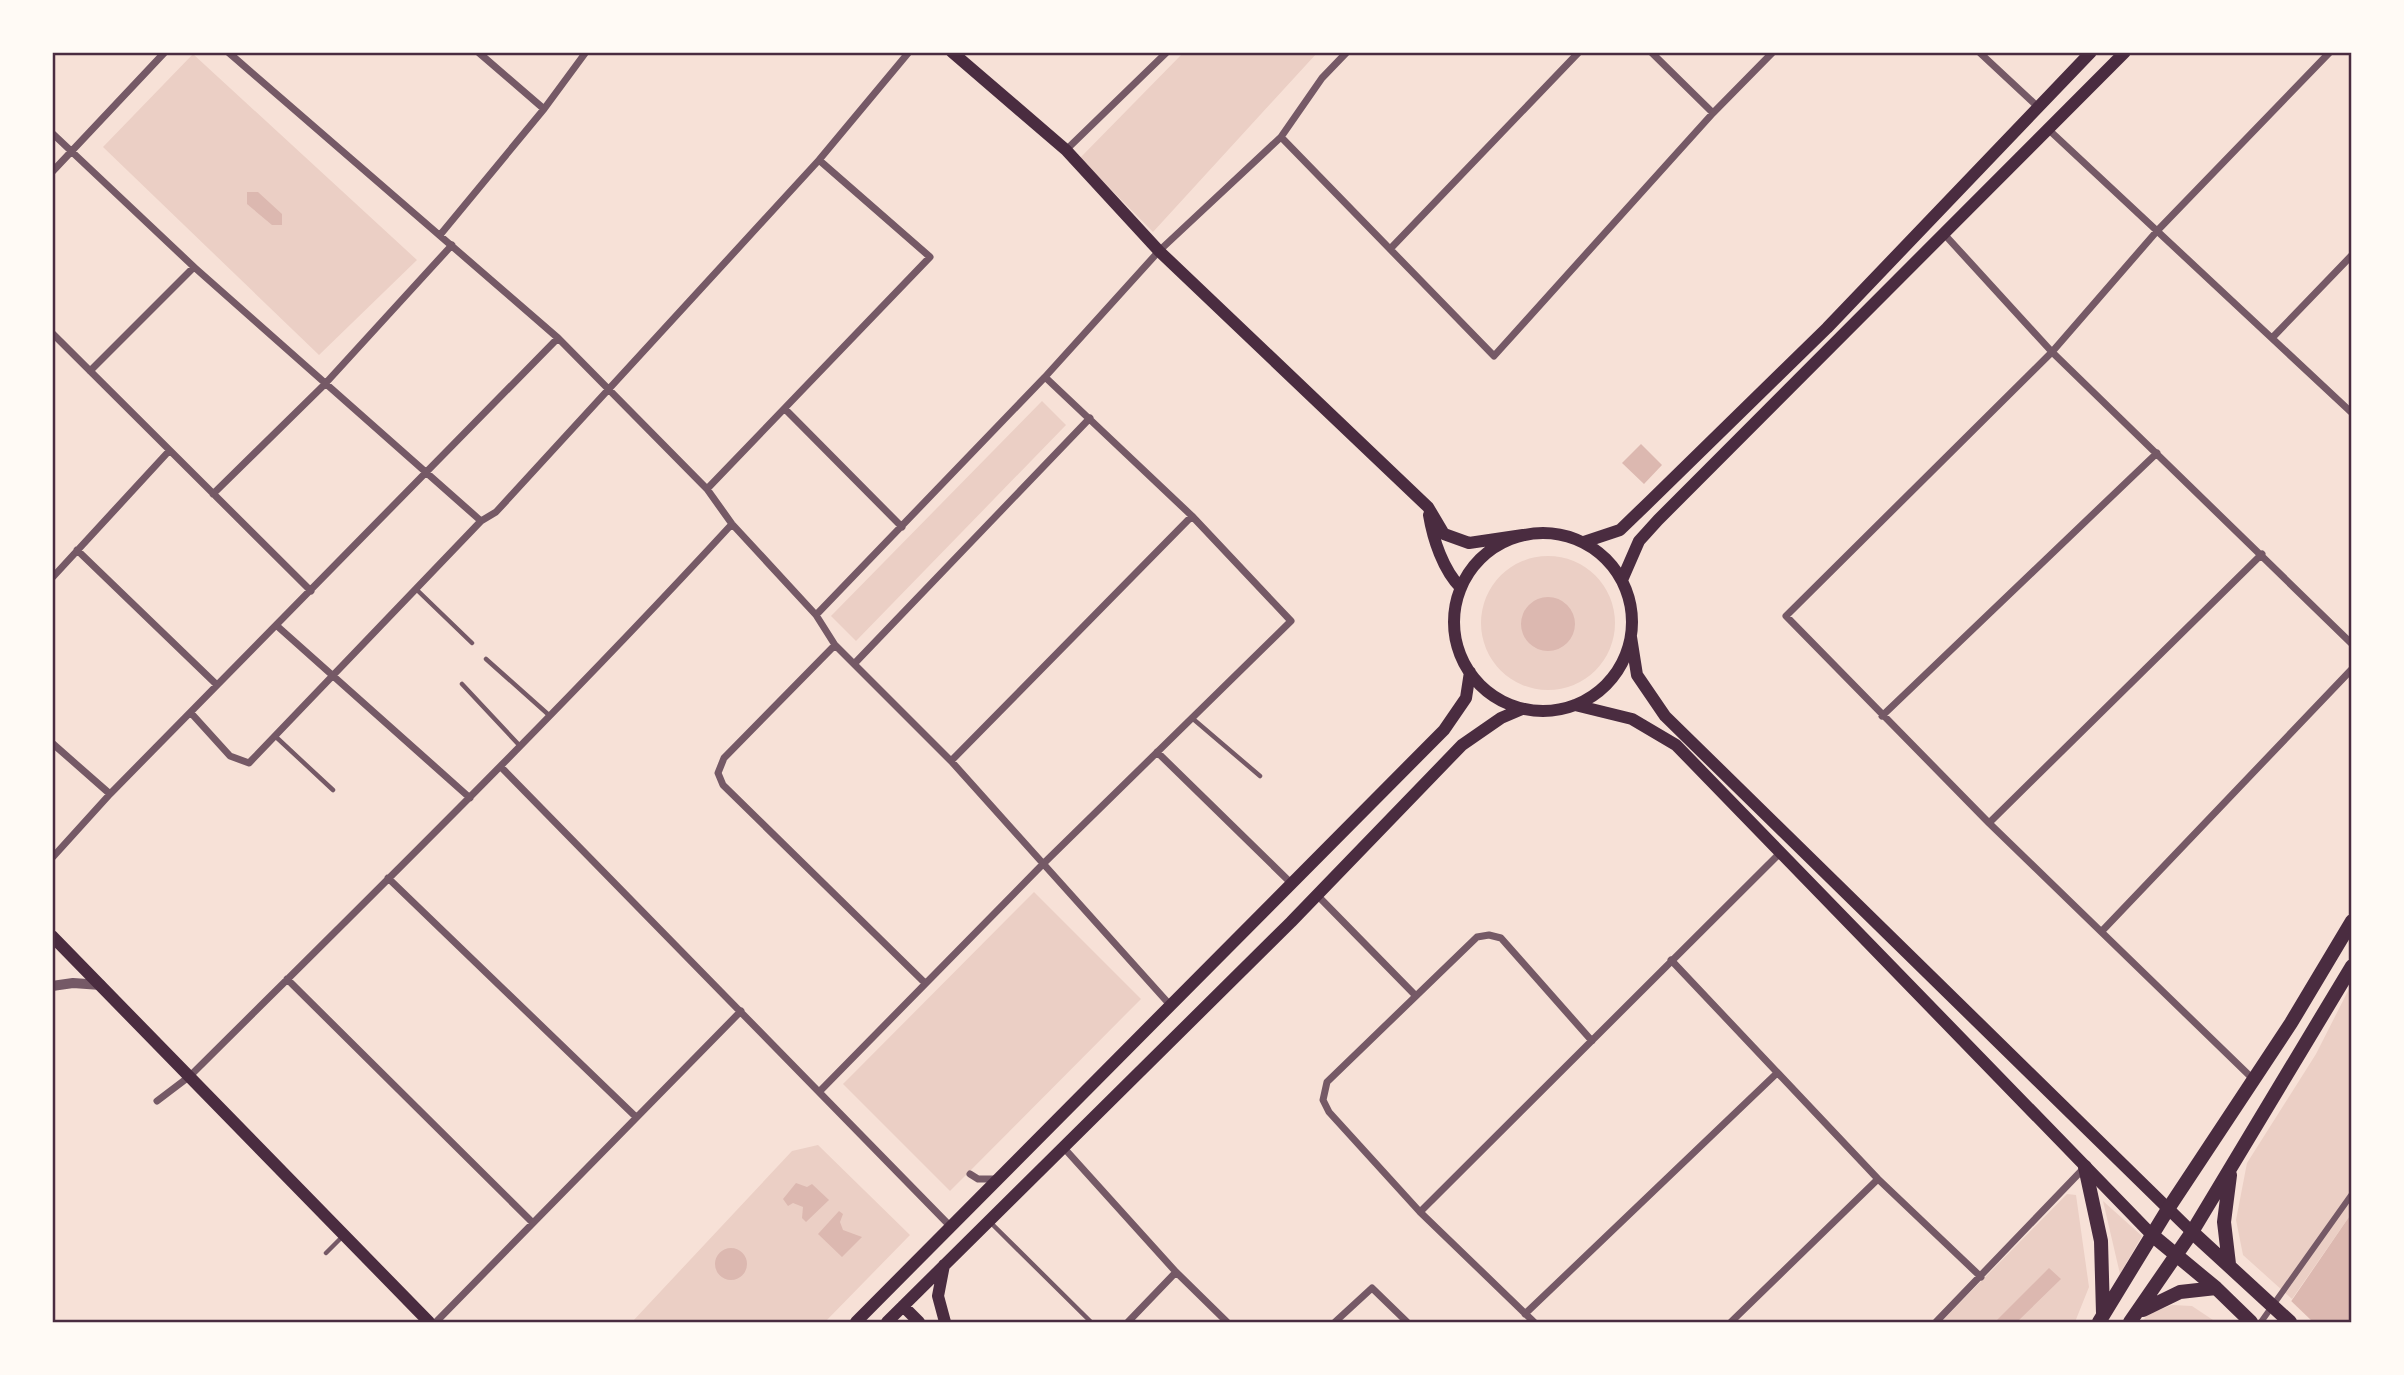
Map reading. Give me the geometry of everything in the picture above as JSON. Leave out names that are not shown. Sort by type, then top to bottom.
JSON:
[{"type":"main road","points":[[952,52],[1066,150],[1159,251],[1428,508],[1444,534],[1469,543],[1522,535],[1564,535],[1584,542],[1612,565],[1629,598],[1637,675],[1665,716],[2168,1209],[2290,1322]]},
{"type":"main road","points":[[1584,542],[1620,530],[1639,512],[1827,328],[2091,52]]},
{"type":"main road","points":[[1622,580],[1628,560],[1639,541],[1658,520],[2125,52]]},
{"type":"main road","points":[[1428,508],[1434,540],[1454,581],[1461,588]]},
{"type":"main road","points":[[1522,535],[1503,542],[1485,554],[1461,588],[1455,609],[1454,631],[1459,652],[1470,672],[1497,698],[1522,709],[1554,710],[1575,705],[1594,695],[1611,679],[1624,659],[1631,637]]},
{"type":"main road","points":[[856,1322],[1453,721],[1466,698],[1470,672]]},
{"type":"main road","points":[[1575,705],[1633,719],[1675,745],[2152,1235],[2219,1291],[2251,1322]]},
{"type":"main road","points":[[887,1322],[1317,895],[1462,745],[1501,718],[1522,709]]},
{"type":"main road","points":[[2101,1320],[2168,1209],[2291,1023],[2351,921]]},
{"type":"main road","points":[[52,936],[429,1322]]},
{"type":"main road","points":[[2132,1320],[2192,1232],[2351,966]]},
{"type":"main road","points":[[2234,1160],[2228,1180],[2224,1222],[2234,1269]]},
{"type":"main road","points":[[2085,1167],[2101,1241],[2101,1320]]},
{"type":"main road","points":[[944,1265],[938,1296],[945,1322]]},
{"type":"main road","points":[[2132,1320],[2163,1298],[2189,1290],[2219,1291]]},
{"type":"main road","points":[[903,1306],[919,1322]]},
{"type":"street","points":[[52,172],[165,52]]},
{"type":"street","points":[[228,52],[558,338],[707,489],[732,524],[816,615],[835,645],[951,761],[1042,866],[1171,1006]]},
{"type":"street","points":[[478,52],[544,109]]},
{"type":"street","points":[[440,235],[544,109],[586,52]]},
{"type":"street","points":[[191,713],[230,756],[249,763],[481,521],[496,512],[819,160],[909,52]]},
{"type":"street","points":[[1066,150],[1167,52]]},
{"type":"street","points":[[816,615],[1045,377],[1159,251],[1281,137],[1322,78],[1347,52]]},
{"type":"street","points":[[1392,247],[1579,52]]},
{"type":"street","points":[[1651,52],[1713,113]]},
{"type":"street","points":[[1281,137],[1392,247],[1494,356],[1713,113],[1773,52]]},
{"type":"street","points":[[1979,52],[2038,107]]},
{"type":"street","points":[[2253,1079],[1989,823],[1786,616],[2052,352],[2157,231],[2330,52]]},
{"type":"street","points":[[2049,130],[2273,337],[2351,413]]},
{"type":"street","points":[[52,133],[324,385],[481,521]]},
{"type":"street","points":[[707,489],[930,257],[819,160]]},
{"type":"street","points":[[1945,234],[2052,352],[2262,554],[2351,644]]},
{"type":"street","points":[[213,494],[324,385],[452,246]]},
{"type":"street","points":[[2273,337],[2351,255]]},
{"type":"street","points":[[90,370],[194,267]]},
{"type":"street","points":[[52,333],[311,591]]},
{"type":"street","points":[[52,858],[110,794],[558,338]]},
{"type":"street","points":[[820,1091],[1042,866],[1291,621],[1192,516],[1045,377]]},
{"type":"street","points":[[785,409],[902,527]]},
{"type":"street","points":[[854,664],[1090,418]]},
{"type":"street","points":[[52,578],[169,451]]},
{"type":"street","points":[[1882,716],[2157,453]]},
{"type":"street","points":[[951,761],[1192,516]]},
{"type":"street","points":[[157,1101],[190,1076],[470,799],[732,524]]},
{"type":"street","points":[[78,550],[217,685]]},
{"type":"street","points":[[1989,823],[2262,554]]},
{"type":"street","points":[[276,625],[470,799]]},
{"type":"street","points":[[835,645],[724,758],[718,773],[723,785],[925,983]]},
{"type":"street","points":[[2102,931],[2351,669]]},
{"type":"street","points":[[52,743],[110,794]]},
{"type":"street","points":[[1157,752],[1292,884]]},
{"type":"street","points":[[501,767],[952,1228]]},
{"type":"street","points":[[1420,1212],[1779,854]]},
{"type":"street","points":[[388,878],[636,1117]]},
{"type":"street","points":[[1317,895],[1416,996]]},
{"type":"street","points":[[1534,1322],[1420,1212],[1329,1112],[1323,1100],[1326,1082],[1477,937],[1489,935],[1501,938],[1511,948],[1592,1041]]},
{"type":"street","points":[[1671,960],[1878,1179],[1981,1277]]},
{"type":"street","points":[[287,979],[533,1223]]},
{"type":"street","points":[[52,986],[73,983],[101,985]]},
{"type":"street","points":[[436,1322],[741,1011]]},
{"type":"street","points":[[1525,1314],[1776,1074]]},
{"type":"street","points":[[1064,1148],[1176,1272],[1227,1322]]},
{"type":"street","points":[[1936,1322],[2085,1167]]},
{"type":"street","points":[[970,1174],[978,1179],[999,1178]]},
{"type":"street","points":[[1731,1322],[1878,1179]]},
{"type":"street","points":[[2262,1322],[2351,1194]]},
{"type":"street","points":[[1128,1322],[1176,1272]]},
{"type":"street","points":[[1335,1322],[1372,1289],[1408,1322]]},
{"type":"lane","points":[[416,589],[472,643]]},
{"type":"lane","points":[[486,660],[551,716]]},
{"type":"lane","points":[[462,684],[521,747]]},
{"type":"lane","points":[[1192,718],[1260,776]]},
{"type":"lane","points":[[275,736],[333,790]]},
{"type":"lane","points":[[989,1222],[1091,1322]]},
{"type":"lane","points":[[326,1253],[344,1235]]},
{"type":"shaded area","points":[[1183,53],[1317,53],[1153,232],[1080,158]]},
{"type":"shaded area","points":[[193,54],[417,260],[319,355],[103,147]]},
{"type":"shaded area","points":[[247,192],[258,192],[282,214],[282,225],[272,225],[247,204]]},
{"type":"shaded area","points":[[1042,401],[1066,425],[856,641],[831,616]]},
{"type":"shaded area","points":[[1641,444],[1662,465],[1644,484],[1622,463]]},
{"type":"shaded area","points":[[1548,556],[1574,561],[1595,576],[1610,597],[1615,623],[1610,649],[1595,670],[1574,685],[1548,690],[1522,685],[1501,670],[1486,649],[1481,623],[1486,597],[1501,576],[1522,561]]},
{"type":"shaded area","points":[[1548,597],[1567,605],[1575,624],[1567,643],[1548,651],[1529,643],[1521,624],[1529,605]]},
{"type":"shaded area","points":[[1034,892],[1141,999],[950,1191],[843,1084]]},
{"type":"shaded area","points":[[2351,985],[2351,1214],[2292,1299],[2243,1255],[2236,1220],[2247,1163],[2316,1054]]},
{"type":"shaded area","points":[[818,1145],[910,1235],[825,1322],[632,1322],[792,1151]]},
{"type":"shaded area","points":[[796,1183],[807,1187],[812,1184],[829,1200],[806,1222],[802,1218],[803,1207],[793,1203],[788,1206],[783,1199]]},
{"type":"shaded area","points":[[2067,1194],[2076,1195],[2089,1287],[2075,1322],[1941,1322]]},
{"type":"shaded area","points":[[2103,1201],[2142,1236],[2120,1274]]},
{"type":"shaded area","points":[[839,1211],[843,1214],[840,1222],[843,1230],[862,1237],[842,1257],[818,1234]]},
{"type":"shaded area","points":[[2351,1214],[2351,1322],[2277,1322]]},
{"type":"shaded area","points":[[731,1248],[742,1253],[747,1264],[742,1275],[731,1280],[720,1275],[715,1264],[720,1253]]},
{"type":"shaded area","points":[[2049,1268],[2061,1279],[2017,1322],[1995,1322]]},
{"type":"shaded area","points":[[2172,1305],[2192,1306],[2216,1322],[2142,1322],[2148,1314]]},
{"type":"pier","points":[[2288,1298],[2313,1322],[2274,1322]]}]
